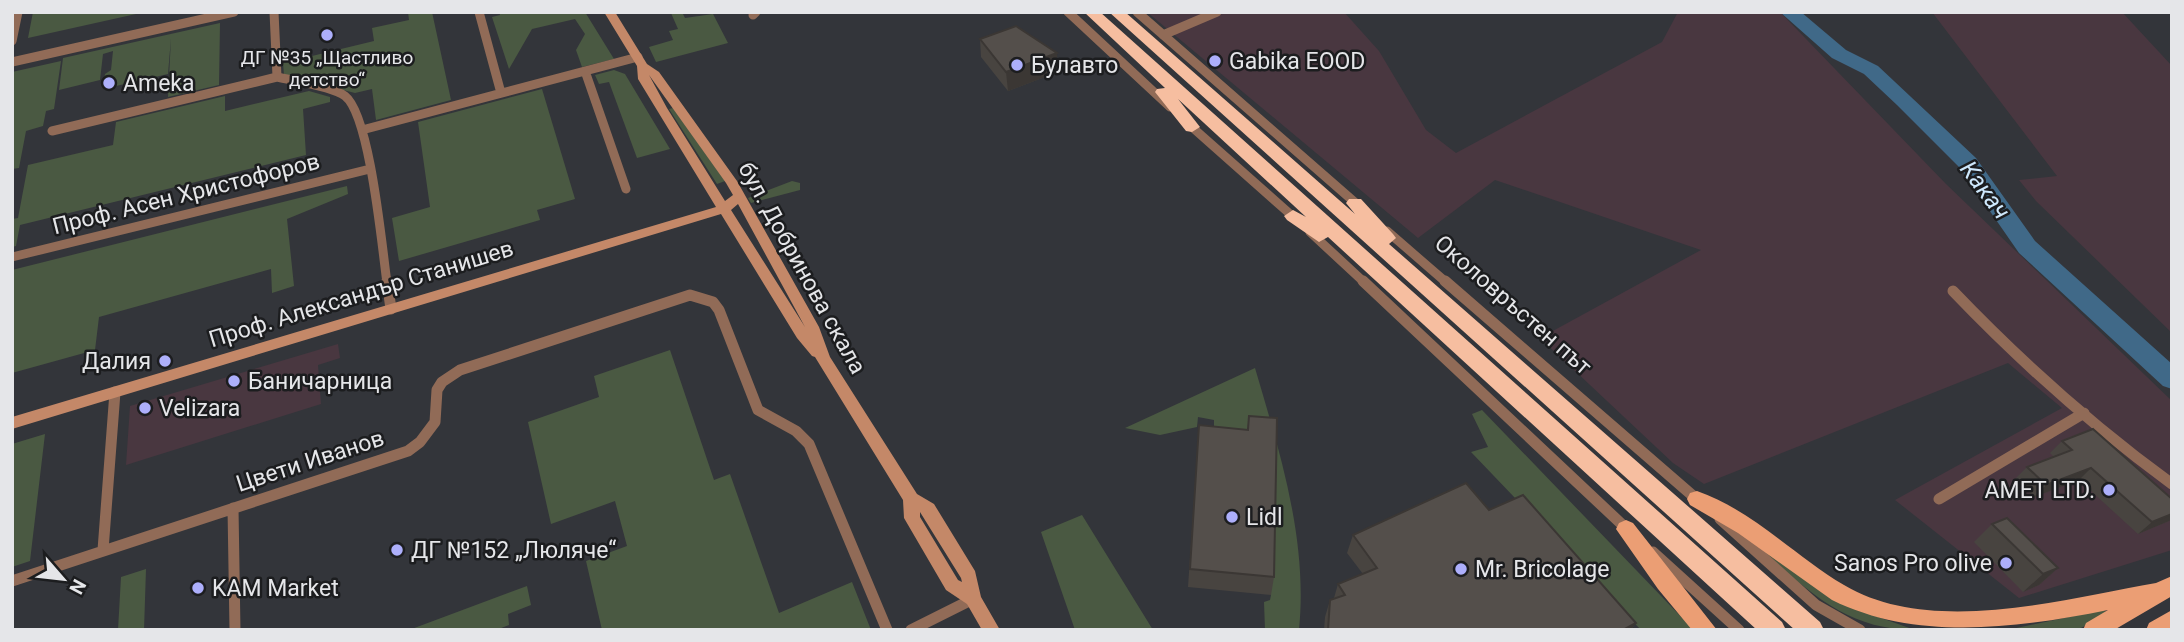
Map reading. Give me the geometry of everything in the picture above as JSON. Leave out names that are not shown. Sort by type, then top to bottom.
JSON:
[{"type":"highway","points":[[1091,12],[1774,630]]},
{"type":"highway","name":"Околовръстен път","points":[[1116,12],[1812,630]]},
{"type":"highway","points":[[1139,32],[1243,107]]},
{"type":"highway","points":[[1120,40],[1192,127]]},
{"type":"highway","points":[[1355,203],[1469,325]]},
{"type":"highway","points":[[1293,216],[1423,315]]},
{"type":"main road","name":"бул. Добринова скала","points":[[609,12],[640,62],[644,79],[723,209],[802,334],[823,358],[911,499],[912,518],[952,585],[973,599],[992,630]]},
{"type":"main road","name":"бул. Добринова скала","points":[[640,62],[655,74],[740,196],[812,327],[823,358]]},
{"type":"main road","points":[[723,209],[740,196]]},
{"type":"main road","points":[[723,209],[749,212]]},
{"type":"main road","name":"Проф. Александър Станишев","points":[[12,423],[723,209]]},
{"type":"main road","points":[[1697,499],[1749,529],[1854,601],[1908,621],[1933,625],[1995,624],[2047,616],[2165,588]]},
{"type":"main road","points":[[1626,528],[1665,582],[1706,630]]},
{"type":"main road","points":[[2094,630],[2165,588]]},
{"type":"main road","points":[[2157,630],[2172,620]]},
{"type":"street","points":[[12,41],[18,12]]},
{"type":"street","points":[[12,62],[234,12]]},
{"type":"street","points":[[274,12],[277,77]]},
{"type":"street","points":[[479,12],[501,93]]},
{"type":"street","points":[[1068,12],[1293,216],[1626,528],[1739,630]]},
{"type":"street","name":"Околовръстен път","points":[[1137,12],[1816,605],[1860,630]]},
{"type":"street","points":[[1163,35],[1217,12]]},
{"type":"street","points":[[362,130],[585,71],[640,62]]},
{"type":"street","points":[[585,71],[626,189]]},
{"type":"street","points":[[51,131],[277,77],[343,94],[354,105],[362,130],[391,309]]},
{"type":"street","name":"Проф. Асен Христофоров","points":[[12,257],[370,169]]},
{"type":"street","points":[[1953,291],[2004,344],[2172,484]]},
{"type":"street","name":"Цвети Иванов","points":[[12,581],[408,451],[429,432],[435,422],[436,390],[450,375],[690,295],[713,302],[719,310],[758,410],[796,431],[809,444],[887,630]]},
{"type":"street","points":[[103,551],[115,392]]},
{"type":"street","points":[[1938,499],[2084,413]]},
{"type":"street","points":[[233,508],[235,630]]},
{"type":"street","points":[[911,630],[973,599]]},
{"type":"shaded area","points":[[1147,12],[1344,12],[1379,51],[1426,130],[1456,153],[1662,42],[1678,12],[1780,12],[1946,184],[2172,401],[2172,550],[2019,598],[1895,500],[2062,408],[2008,363],[1704,484],[1673,463],[1540,338],[1701,250],[1495,180],[1418,238]]},
{"type":"shaded area","points":[[1932,12],[2122,12],[2172,66],[2172,333],[2036,201],[2019,180],[2057,176]]},
{"type":"shaded area","points":[[338,344],[340,358],[318,365],[321,404],[126,465],[130,406]]},
{"type":"green space","points":[[33,12],[145,12],[28,38]]},
{"type":"green space","points":[[408,12],[432,12],[451,100],[376,120],[372,89],[355,93],[284,75],[283,63],[374,41],[372,28],[409,20]]},
{"type":"green space","points":[[499,12],[585,12],[614,59],[582,67],[576,50],[585,34],[575,19],[532,29],[509,69],[492,17],[500,15]]},
{"type":"green space","points":[[682,12],[685,18],[713,14],[728,43],[656,62],[649,47],[673,40],[669,31],[678,29],[671,13]]},
{"type":"green space","points":[[220,23],[219,85],[168,97],[171,38],[168,74],[103,89],[105,74],[111,70],[113,51],[103,54],[100,80],[59,90],[63,58]]},
{"type":"green space","points":[[61,61],[54,109],[46,111],[43,126],[26,131],[19,168],[12,169],[12,72]]},
{"type":"green space","points":[[614,70],[625,74],[670,149],[637,158],[609,82],[599,84],[595,75]]},
{"type":"green space","points":[[542,89],[575,199],[537,210],[540,220],[399,261],[392,218],[430,207],[418,122]]},
{"type":"green space","points":[[309,91],[330,97],[330,102],[303,109],[306,155],[20,225],[16,246],[12,247],[12,219],[18,218],[28,165],[113,145],[116,122],[225,96],[225,111]]},
{"type":"green space","points":[[673,108],[725,181],[717,184],[669,109]]},
{"type":"green space","points":[[792,181],[800,183],[800,190],[751,203],[748,198]]},
{"type":"green space","points":[[347,186],[348,194],[287,219],[294,286],[272,293],[271,269],[99,317],[95,350],[12,373],[12,270]]},
{"type":"green space","points":[[670,350],[714,480],[730,474],[779,613],[852,582],[871,630],[602,630],[586,561],[627,546],[615,501],[551,524],[528,422],[599,397],[594,376]]},
{"type":"green space","points":[[1255,368],[1274,432],[1296,530],[1301,596],[1299,630],[1265,630],[1264,602],[1270,600],[1271,595],[1214,429],[1214,420],[1198,417],[1197,427],[1160,435],[1125,428]]},
{"type":"green space","points":[[1482,410],[1692,630],[1641,630],[1471,452],[1488,447],[1472,414]]},
{"type":"green space","points":[[45,434],[30,561],[12,567],[12,444]]},
{"type":"green space","points":[[1082,515],[1153,630],[1075,630],[1041,532]]},
{"type":"green space","points":[[1752,542],[1853,608],[1915,630],[1889,628],[1845,614],[1807,589]]},
{"type":"green space","points":[[146,569],[144,630],[118,630],[121,577]]},
{"type":"green space","points":[[527,586],[531,605],[508,614],[509,625],[496,630],[409,630]]},
{"type":"green space","points":[[2102,610],[2107,612],[2106,615],[2077,630],[2007,630]]},
{"type":"building","points":[[1016,26],[1057,53],[1006,72],[980,39]]},
{"type":"building","name":"Lidl","points":[[1249,416],[1277,418],[1274,577],[1190,569],[1199,425],[1248,430]]},
{"type":"building","points":[[2093,429],[2172,499],[2172,514],[2152,522],[2091,468],[2046,485],[2027,467],[2072,450],[2062,441]]},
{"type":"building","name":"Mr. Bricolage","points":[[1466,483],[1489,510],[1523,495],[1636,623],[1623,630],[1328,630],[1330,600],[1345,595],[1338,584],[1377,568],[1353,535]]},
{"type":"building","points":[[2007,518],[2058,568],[2043,574],[1992,524]]},
{"type":"waterway","name":"Какач","points":[[1789,12],[1839,54],[1871,70],[1904,100],[1968,163],[2027,247],[2172,379]]},
{"type":"place","name":"ДГ №35 „Щастливо детство“","points":[[327,35]]},
{"type":"place","name":"Gabika EOOD","points":[[1215,61]]},
{"type":"place","name":"Булавто","points":[[1017,65]]},
{"type":"place","name":"Ameka","points":[[109,83]]},
{"type":"place","name":"Далия","points":[[165,361]]},
{"type":"place","name":"Баничарница","points":[[234,381]]},
{"type":"place","name":"Velizara","points":[[145,408]]},
{"type":"place","name":"AMET LTD.","points":[[2109,490]]},
{"type":"place","name":"Lidl","points":[[1232,517]]},
{"type":"place","name":"ДГ №152 „Люляче“","points":[[397,550]]},
{"type":"place","name":"Sanos Pro olive","points":[[2006,563]]},
{"type":"place","name":"Mr. Bricolage","points":[[1461,569]]},
{"type":"place","name":"KAM Market","points":[[198,588]]}]
